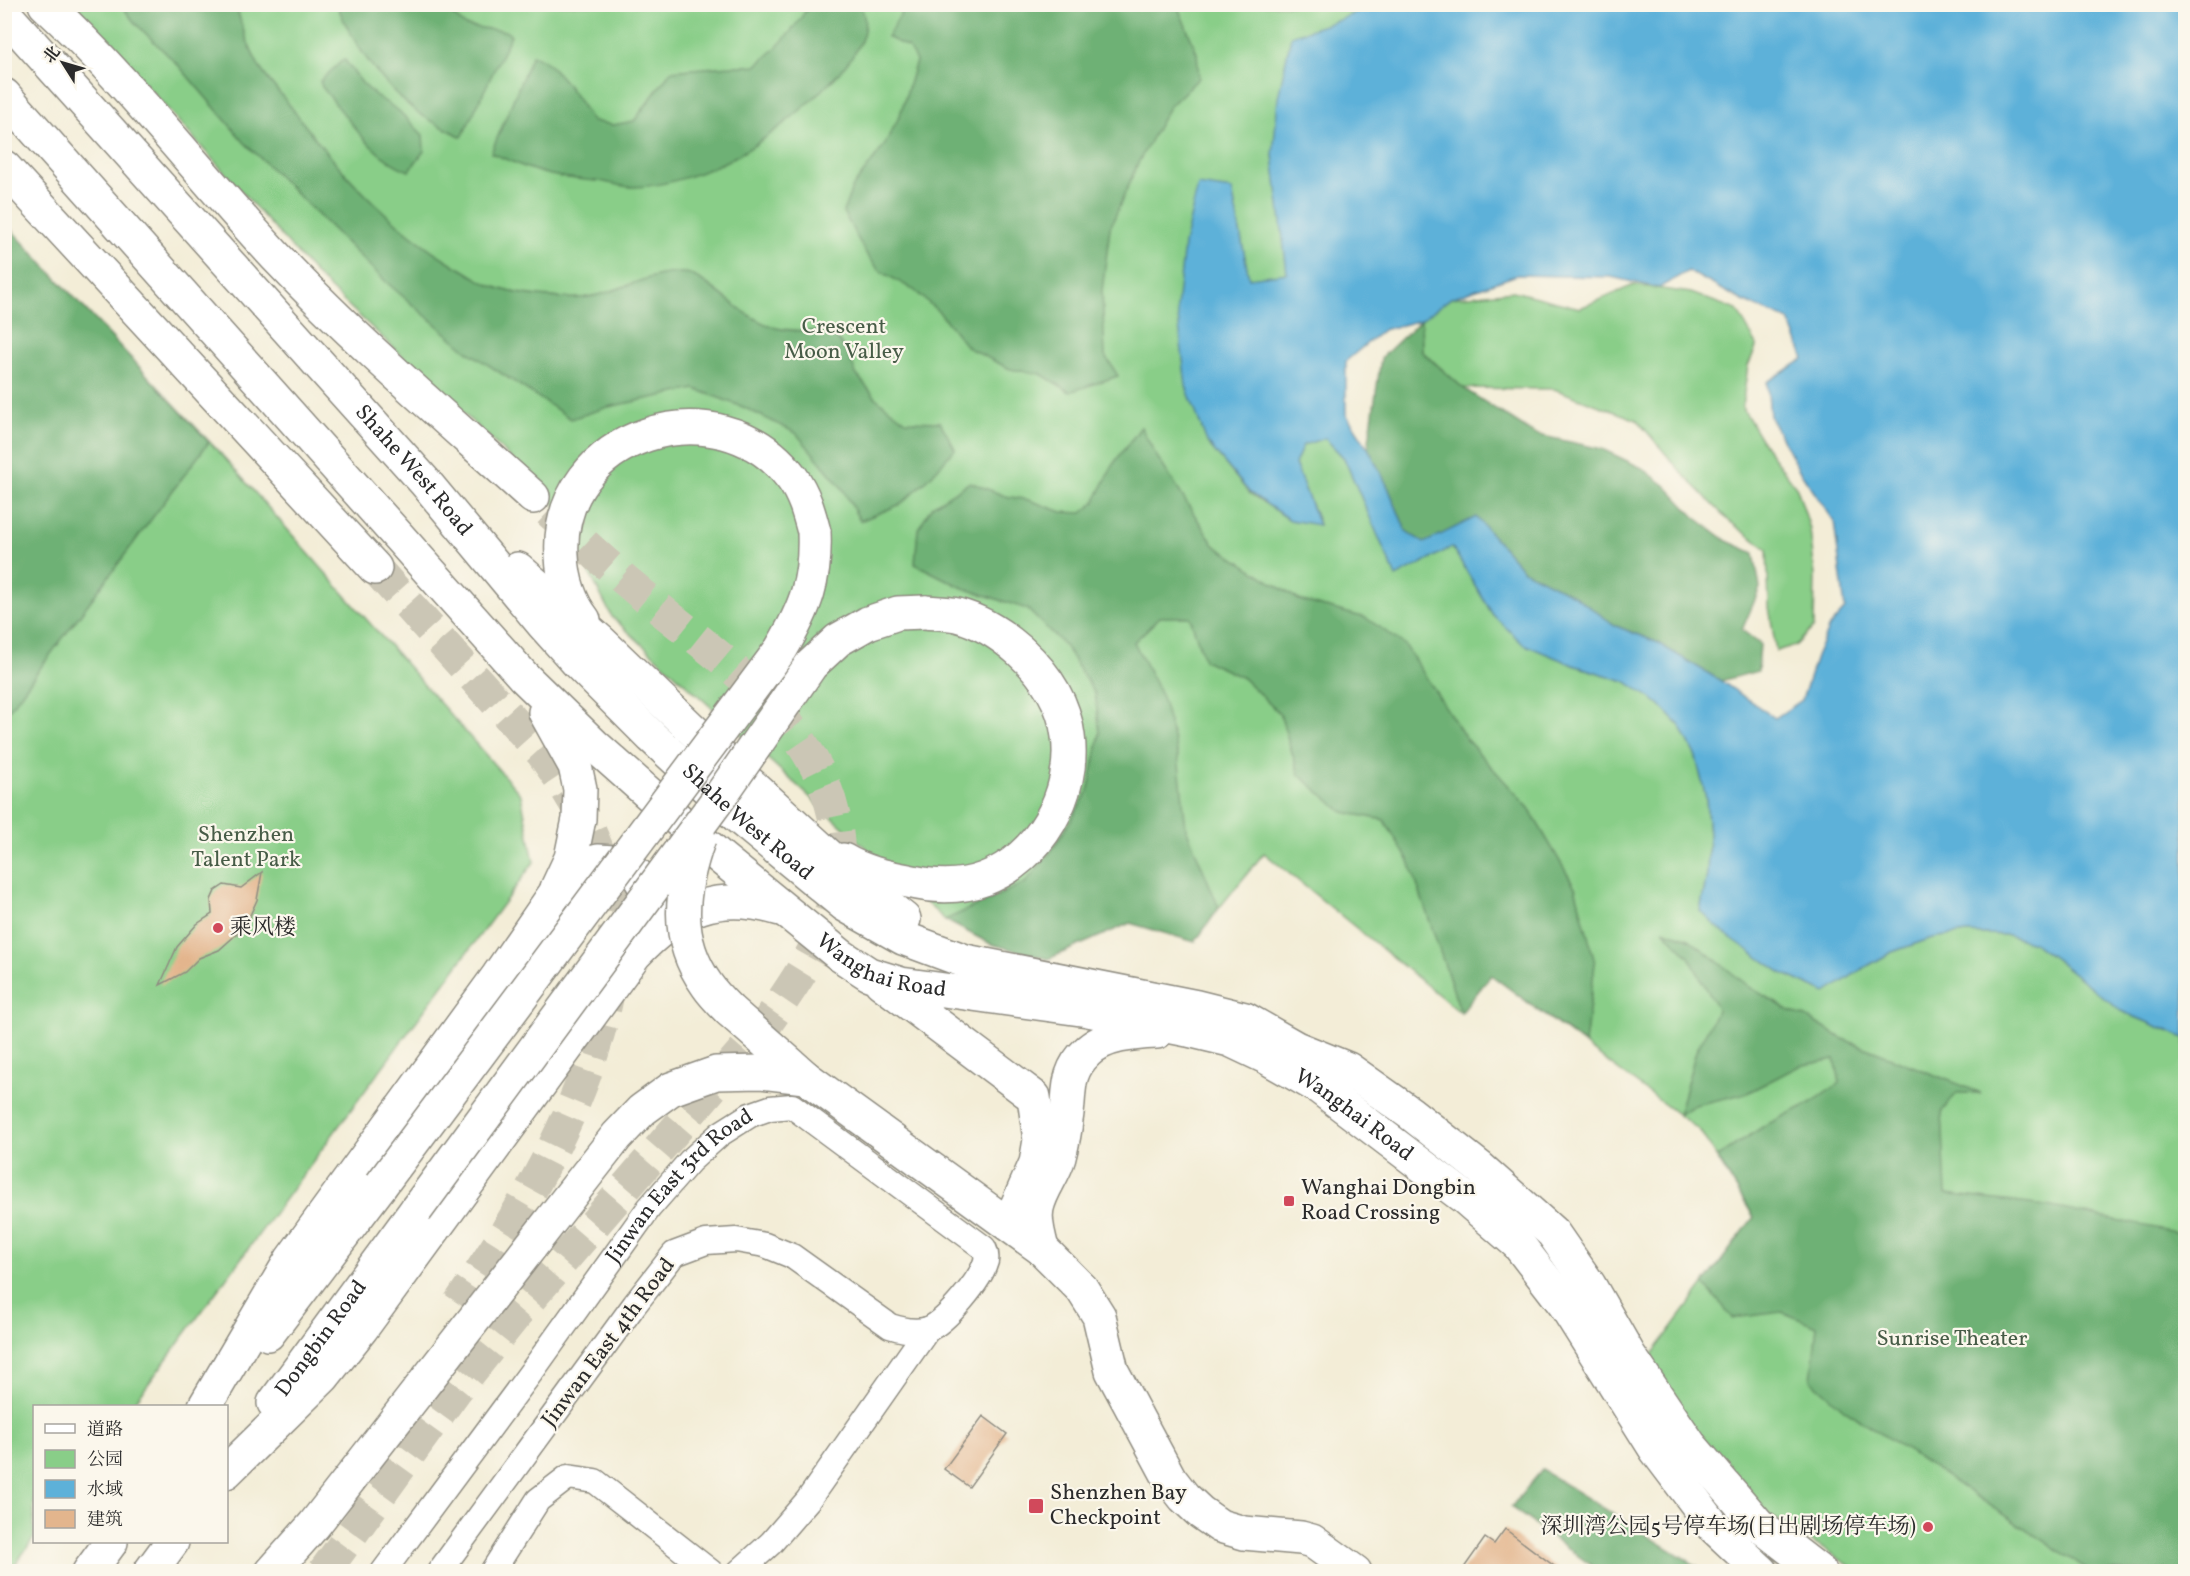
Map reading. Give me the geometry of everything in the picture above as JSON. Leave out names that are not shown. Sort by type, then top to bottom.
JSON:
[{"type":"main road","points":[[45,4],[75,31],[240,217],[333,314],[533,497]]},
{"type":"main road","name":"Shahe West Road","points":[[4,13],[425,482],[543,624],[586,671],[652,737],[737,816],[845,905]]},
{"type":"main road","name":"Shahe West Road","points":[[4,95],[524,677],[637,784],[784,911]]},
{"type":"main road","points":[[4,167],[375,568]]},
{"type":"main road","name":"Dongbin Road","points":[[215,1405],[781,649],[798,621],[810,589],[816,559],[814,532],[806,503],[792,478],[775,459],[751,442],[724,431],[698,426],[671,427],[652,432],[624,444],[600,462],[578,487],[566,513],[561,540],[563,570],[569,593],[580,615],[602,642]]},
{"type":"main road","points":[[425,482],[491,546],[602,642],[725,761],[881,903],[965,961]]},
{"type":"main road","points":[[810,838],[847,862],[869,871],[920,884],[942,886],[963,884],[985,879],[1009,866],[1030,849],[1048,826],[1062,795],[1068,765],[1068,736],[1061,709],[1050,685],[1031,661],[1008,640],[982,625],[956,615],[925,612],[898,614],[868,622],[838,640],[811,665],[719,798],[700,834],[688,868],[682,903],[686,936],[693,963],[707,986],[729,1010],[805,1077],[1042,1249],[1082,1289],[1099,1316],[1112,1371],[1170,1479],[1200,1512],[1220,1526],[1244,1533],[1312,1541],[1355,1572]]},
{"type":"main road","points":[[524,677],[575,766],[580,789],[579,819],[571,858],[554,895]]},
{"type":"main road","name":"Dongbin Road","points":[[228,1466],[719,798]]},
{"type":"main road","points":[[206,1405],[291,1260],[498,976],[554,895],[585,865],[598,861],[614,862],[630,868],[640,878],[649,896],[651,909],[649,924],[635,954]]},
{"type":"main road","points":[[228,1467],[323,1377],[362,1328],[635,954],[665,926],[700,906],[739,900],[759,903],[784,911]]},
{"type":"main road","name":"Wanghai Road","points":[[845,905],[903,938],[965,961],[1197,1007],[1245,1019],[1296,1048],[1348,1069],[1410,1113],[1480,1168],[1553,1233],[1589,1285],[1629,1355],[1690,1445],[1758,1524],[1820,1572]]},
{"type":"main road","name":"Wanghai Road","points":[[784,911],[840,955],[869,974],[901,984],[1088,1010],[1188,1029],[1230,1040],[1266,1057],[1320,1088],[1465,1198],[1518,1244],[1565,1305],[1656,1450],[1715,1528],[1762,1572]]},
{"type":"main road","points":[[869,974],[1034,1097],[1040,1140],[1036,1163],[1009,1224]]},
{"type":"main road","points":[[1042,1249],[1036,1228],[1036,1210],[1042,1190],[1058,1160],[1067,1119],[1068,1085],[1077,1063],[1088,1050],[1102,1041],[1134,1034],[1188,1029]]},
{"type":"main road","points":[[272,1572],[314,1525],[617,1136],[642,1110],[671,1089],[716,1073],[761,1072],[805,1077]]},
{"type":"main road","points":[[980,1204],[998,1201],[1012,1195],[1028,1182]]},
{"type":"main road","points":[[263,1572],[459,1304]]},
{"type":"main road","points":[[89,1572],[110,1543]]},
{"type":"main road","points":[[150,1572],[171,1543]]},
{"type":"street","name":"Jinwan East 3rd Road","points":[[383,1572],[649,1208],[690,1161],[720,1134],[750,1115],[770,1108],[792,1106],[984,1248],[987,1258],[984,1268],[948,1315],[928,1329]]},
{"type":"street","name":"Jinwan East 4th Road","points":[[440,1572],[674,1254],[706,1242],[736,1240],[765,1245],[792,1256],[890,1326],[902,1330],[928,1329]]},
{"type":"street","points":[[739,1572],[771,1543],[808,1500],[928,1329]]},
{"type":"street","points":[[499,1569],[538,1500],[568,1477],[595,1481],[711,1572]]},
{"type":"green space","points":[[907,4],[1177,5],[1197,53],[1199,78],[1169,107],[1138,163],[1110,228],[1102,291],[1105,355],[1118,376],[1070,392],[1041,374],[1010,369],[968,348],[940,313],[914,290],[880,271],[867,255],[843,212],[852,188],[884,146],[900,115],[916,61],[909,48],[887,37]]},
{"type":"green space","name":"Crescent Moon Valley","points":[[74,5],[1372,5],[1339,20],[1273,155],[1288,273],[1249,279],[1232,191],[1207,442],[1249,493],[1290,520],[1319,524],[1295,464],[1303,445],[1325,438],[1344,458],[1396,576],[1452,547],[1493,615],[1573,665],[1625,681],[1658,703],[1680,726],[1696,757],[1706,798],[1709,835],[1707,875],[1700,911],[1782,973],[1826,993],[1892,952],[1932,938],[1966,933],[2008,935],[2033,943],[2121,1011],[2185,1038],[2185,1571],[1858,1571],[1757,1507],[1719,1472],[1648,1360],[1754,1217],[1700,1131],[1491,975],[1461,1013],[1264,853],[1219,908],[1195,942],[1130,923],[1048,959],[991,944],[945,920],[612,617],[548,493],[319,278]]},
{"type":"green space","points":[[121,5],[236,5],[252,53],[260,68],[346,174],[408,233],[483,282],[519,293],[583,298],[612,291],[654,276],[689,274],[763,323],[787,330],[832,333],[848,353],[856,374],[878,400],[906,421],[940,422],[955,449],[901,504],[860,521],[842,488],[796,433],[743,407],[695,389],[608,407],[571,419],[467,351],[385,281],[244,142],[179,66],[134,22]]},
{"type":"green space","points":[[337,5],[441,5],[466,26],[505,31],[511,35],[462,137],[422,116],[392,90],[360,50]]},
{"type":"green space","points":[[809,5],[860,5],[864,19],[863,35],[845,66],[829,84],[772,133],[728,160],[702,172],[674,181],[629,187],[543,173],[491,153],[532,55],[541,59],[558,73],[592,121],[613,125],[634,121],[671,71],[724,66],[756,66],[785,38]]},
{"type":"green space","points":[[344,59],[362,83],[399,111],[423,135],[424,151],[409,171],[395,165],[371,146],[322,87],[320,81]]},
{"type":"green space","name":"Shenzhen Talent Park","points":[[4,223],[222,455],[521,795],[534,862],[133,1405],[33,1405],[33,1539],[10,1572],[4,1571]]},
{"type":"green space","points":[[5,223],[209,442],[9,710],[4,707]]},
{"type":"green space","points":[[1634,285],[1691,293],[1737,310],[1757,345],[1748,366],[1742,407],[1765,446],[1797,488],[1810,529],[1815,576],[1814,627],[1796,645],[1776,651],[1769,607],[1767,549],[1729,521],[1681,472],[1637,420],[1554,389],[1463,388],[1422,351],[1421,320],[1451,298],[1513,291],[1580,308]]},
{"type":"green space","points":[[1421,320],[1422,352],[1463,388],[1534,434],[1602,449],[1642,468],[1666,486],[1695,517],[1727,541],[1754,553],[1760,588],[1742,630],[1760,644],[1758,671],[1721,681],[1656,642],[1616,626],[1573,595],[1523,570],[1503,547],[1424,543],[1406,531],[1388,487],[1368,448],[1381,358]]},
{"type":"green space","points":[[1141,427],[1156,455],[1214,545],[1299,600],[1366,618],[1405,645],[1467,740],[1528,807],[1575,887],[1595,963],[1585,1044],[1491,975],[1461,1013],[1409,861],[1384,820],[1343,812],[1299,775],[1280,714],[1243,678],[1204,660],[1190,617],[1160,617],[1134,642],[1162,697],[1178,755],[1186,828],[1219,908],[1195,942],[1130,923],[1048,959],[991,944],[945,920],[1025,883],[1053,849],[1088,792],[1100,733],[1095,694],[1065,646],[1027,609],[963,588],[915,564],[918,529],[932,506],[970,482],[1005,496],[1029,500],[1062,512],[1082,513],[1094,503],[1114,463]]},
{"type":"green space","name":"Sunrise Theater","points":[[1663,930],[1689,939],[1751,988],[1843,1039],[1981,1093],[1957,1093],[1942,1111],[1946,1194],[2047,1206],[2185,1234],[2185,1571],[2090,1571],[1845,1410],[1811,1380],[1817,1326],[1782,1312],[1733,1318],[1704,1284],[1754,1217],[1717,1157],[1764,1126],[1812,1102],[1840,1083],[1835,1059],[1799,1066],[1747,1093],[1695,1105],[1678,1115],[1696,1051],[1718,1010],[1689,957]]},
{"type":"green space","points":[[1542,1470],[1705,1571],[1599,1571],[1511,1507]]},
{"type":"water","points":[[1444,4],[2185,5],[2185,1038],[2121,1011],[2033,943],[2008,935],[1966,933],[1932,938],[1892,952],[1826,993],[1782,973],[1724,933],[1700,911],[1707,875],[1709,835],[1706,798],[1696,757],[1680,726],[1658,703],[1625,681],[1573,665],[1523,644],[1493,615],[1452,547],[1396,577],[1344,458],[1325,438],[1303,445],[1295,464],[1319,525],[1290,520],[1249,492],[1207,442],[1186,386],[1177,308],[1184,244],[1198,185],[1232,190],[1249,278],[1287,273],[1273,155],[1278,98],[1291,36],[1339,20],[1372,5],[1437,9]],"holes":[[[1688,271],[1743,301],[1789,320],[1804,359],[1767,382],[1770,417],[1799,470],[1834,521],[1845,609],[1829,627],[1802,700],[1775,718],[1721,681],[1656,642],[1616,626],[1573,595],[1523,570],[1476,517],[1424,543],[1406,531],[1388,487],[1368,448],[1346,414],[1346,361],[1383,330],[1421,320],[1451,298],[1517,275],[1611,277],[1659,288]]]},
{"type":"building","name":"乘风楼","points":[[262,872],[257,900],[246,924],[238,933],[219,950],[199,958],[185,972],[160,985],[177,947],[197,924],[212,914],[211,900],[215,891],[224,885],[241,888]]},
{"type":"building","points":[[983,1416],[1007,1434],[969,1487],[944,1469]]},
{"type":"building","points":[[1505,1529],[1562,1572],[1461,1572],[1485,1538],[1494,1544]]},
{"type":"tunnel","points":[[324,1572],[455,1391],[514,1317],[764,1027],[813,952],[831,912],[837,891],[840,863],[830,799],[813,761],[790,727],[762,695],[730,666],[618,574],[533,497]]},
{"type":"tunnel","points":[[375,568],[542,753],[554,770],[593,838],[606,875],[615,924],[614,954],[604,1012],[579,1091],[545,1165],[525,1201],[459,1304]]},
{"type":"place","name":"乘风楼","points":[[218,928]]},
{"type":"place","name":"Wanghai Dongbin Road Crossing","points":[[1289,1201]]},
{"type":"place","name":"Shenzhen Bay Checkpoint","points":[[1036,1506]]},
{"type":"place","name":"深圳湾公园5号停车场(日出剧场停车场)","points":[[1928,1527]]}]
